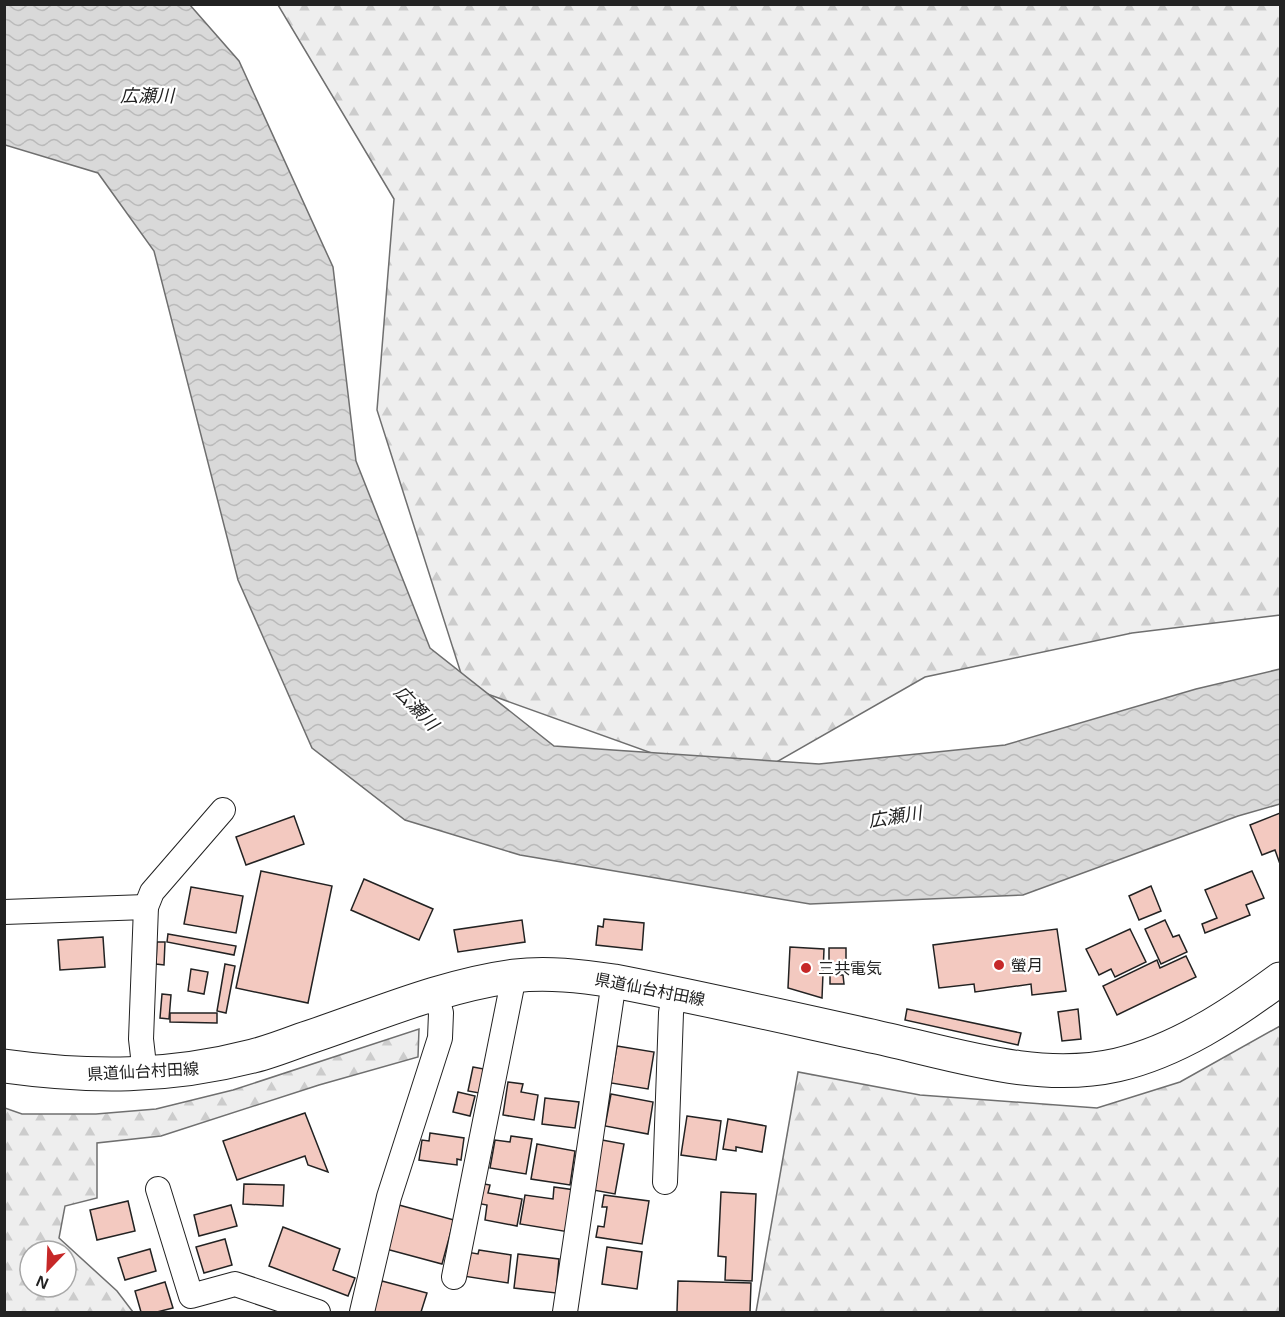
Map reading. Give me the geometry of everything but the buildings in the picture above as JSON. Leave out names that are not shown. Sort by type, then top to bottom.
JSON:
[{"type":"main road","name":"県道仙台村田線","points":[[4,1066],[57,1074],[145,1074],[198,1069],[255,1056],[436,993],[514,976],[567,975],[614,981],[674,993],[1010,1067],[1085,1070],[1143,1058],[1191,1037],[1281,979]]},
{"type":"street","points":[[145,1074],[141,1039],[146,907],[152,892],[223,810]]},
{"type":"street","points":[[4,912],[146,907]]},
{"type":"street","points":[[454,1277],[514,976]]},
{"type":"street","points":[[565,1312],[614,981]]},
{"type":"street","points":[[362,1312],[388,1197],[440,1038],[441,1013],[436,993]]},
{"type":"street","points":[[664,1182],[671,1013],[674,993]]},
{"type":"street","points":[[158,1189],[191,1296],[235,1284],[318,1312]]},
{"type":"green space","points":[[278,5],[1280,5],[1280,615],[1132,633],[925,677],[738,784],[465,686],[377,410],[394,199]]},
{"type":"green space","points":[[1280,1026],[1280,1312],[756,1312],[798,1072],[920,1095],[1097,1108],[1180,1082]]},
{"type":"green space","points":[[419,1029],[418,1057],[319,1085],[161,1136],[97,1143],[97,1198],[65,1206],[60,1239],[18,1239],[18,1299],[78,1299],[78,1255],[117,1291],[133,1312],[5,1312],[5,1108],[22,1114],[96,1114],[156,1109],[233,1090]]},
{"type":"water","name":"広瀬川","points":[[4,5],[190,5],[239,61],[333,267],[356,461],[430,648],[554,746],[819,764],[1005,745],[1196,689],[1280,669],[1280,804],[1238,816],[1023,895],[810,904],[520,855],[405,820],[312,748],[238,580],[154,251],[98,173],[5,145]]},
{"type":"place","name":"螢月","points":[[999,965]]},
{"type":"place","name":"三共電気","points":[[806,968]]}]
